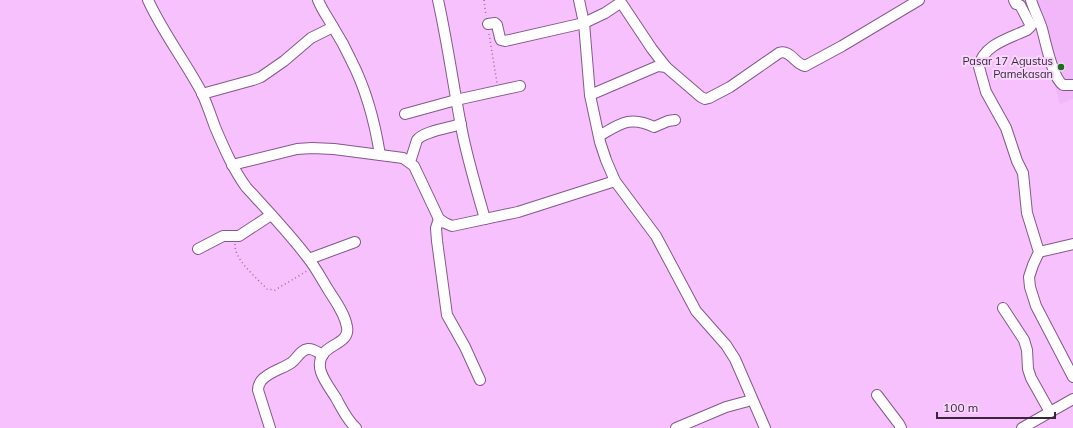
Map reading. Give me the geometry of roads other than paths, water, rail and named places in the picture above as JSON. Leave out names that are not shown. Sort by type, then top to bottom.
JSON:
[{"type":"street","points":[[148,0],[202,94],[220,139],[238,177],[311,263],[344,318],[347,327],[346,337],[328,349],[323,355],[320,362],[320,370],[348,420],[356,428]]},
{"type":"street","points":[[318,0],[352,61],[360,80],[374,123],[380,155]]},
{"type":"street","points":[[438,0],[470,168],[485,219]]},
{"type":"street","points":[[579,0],[584,23],[590,95],[599,136],[606,160],[615,181],[656,236],[696,311],[726,345],[735,359],[765,428]]},
{"type":"street","points":[[488,24],[495,23],[497,25],[501,40],[505,41],[584,23],[605,13],[620,3],[666,67],[705,99],[730,87],[782,52],[786,53],[799,64],[805,66],[842,46],[919,0]]},
{"type":"street","points":[[1014,0],[1016,4],[1020,5],[1032,26],[1027,30],[992,47],[984,54],[979,63],[979,67],[986,92],[1006,128],[1017,161],[1023,172],[1027,213],[1039,252],[1032,265],[1029,277],[1030,287],[1036,306],[1073,377]]},
{"type":"street","points":[[1030,0],[1042,28],[1049,56],[1058,80],[1063,84],[1073,85]]},
{"type":"street","points":[[202,94],[261,77],[284,61],[311,38],[333,27]]},
{"type":"street","points":[[590,95],[654,67],[666,67]]},
{"type":"street","points":[[405,114],[456,100],[520,86]]},
{"type":"street","points":[[599,136],[622,122],[633,121],[646,123],[654,127],[664,122],[675,120]]},
{"type":"street","points":[[410,162],[419,137],[461,124]]},
{"type":"street","points":[[232,165],[297,149],[312,148],[334,149],[403,158],[414,166],[439,219],[452,226],[518,212],[615,181]]},
{"type":"street","points":[[198,249],[223,236],[240,236],[271,215]]},
{"type":"street","points":[[439,219],[436,228],[437,241],[447,315],[465,347],[480,380]]},
{"type":"street","points":[[311,263],[356,242]]},
{"type":"street","points":[[1039,252],[1073,244]]},
{"type":"street","points":[[1003,308],[1024,340],[1027,350],[1028,369],[1050,412]]},
{"type":"street","points":[[270,428],[258,390],[258,385],[260,382],[265,377],[291,363],[304,350],[312,349],[323,355]]},
{"type":"street","points":[[877,395],[900,424],[901,428]]},
{"type":"street","points":[[1022,428],[1073,399]]},
{"type":"street","points":[[676,428],[726,406],[752,400]]},
{"type":"place","name":"Pasar 17 Agustus Pamekasan","points":[[1061,67]]}]
